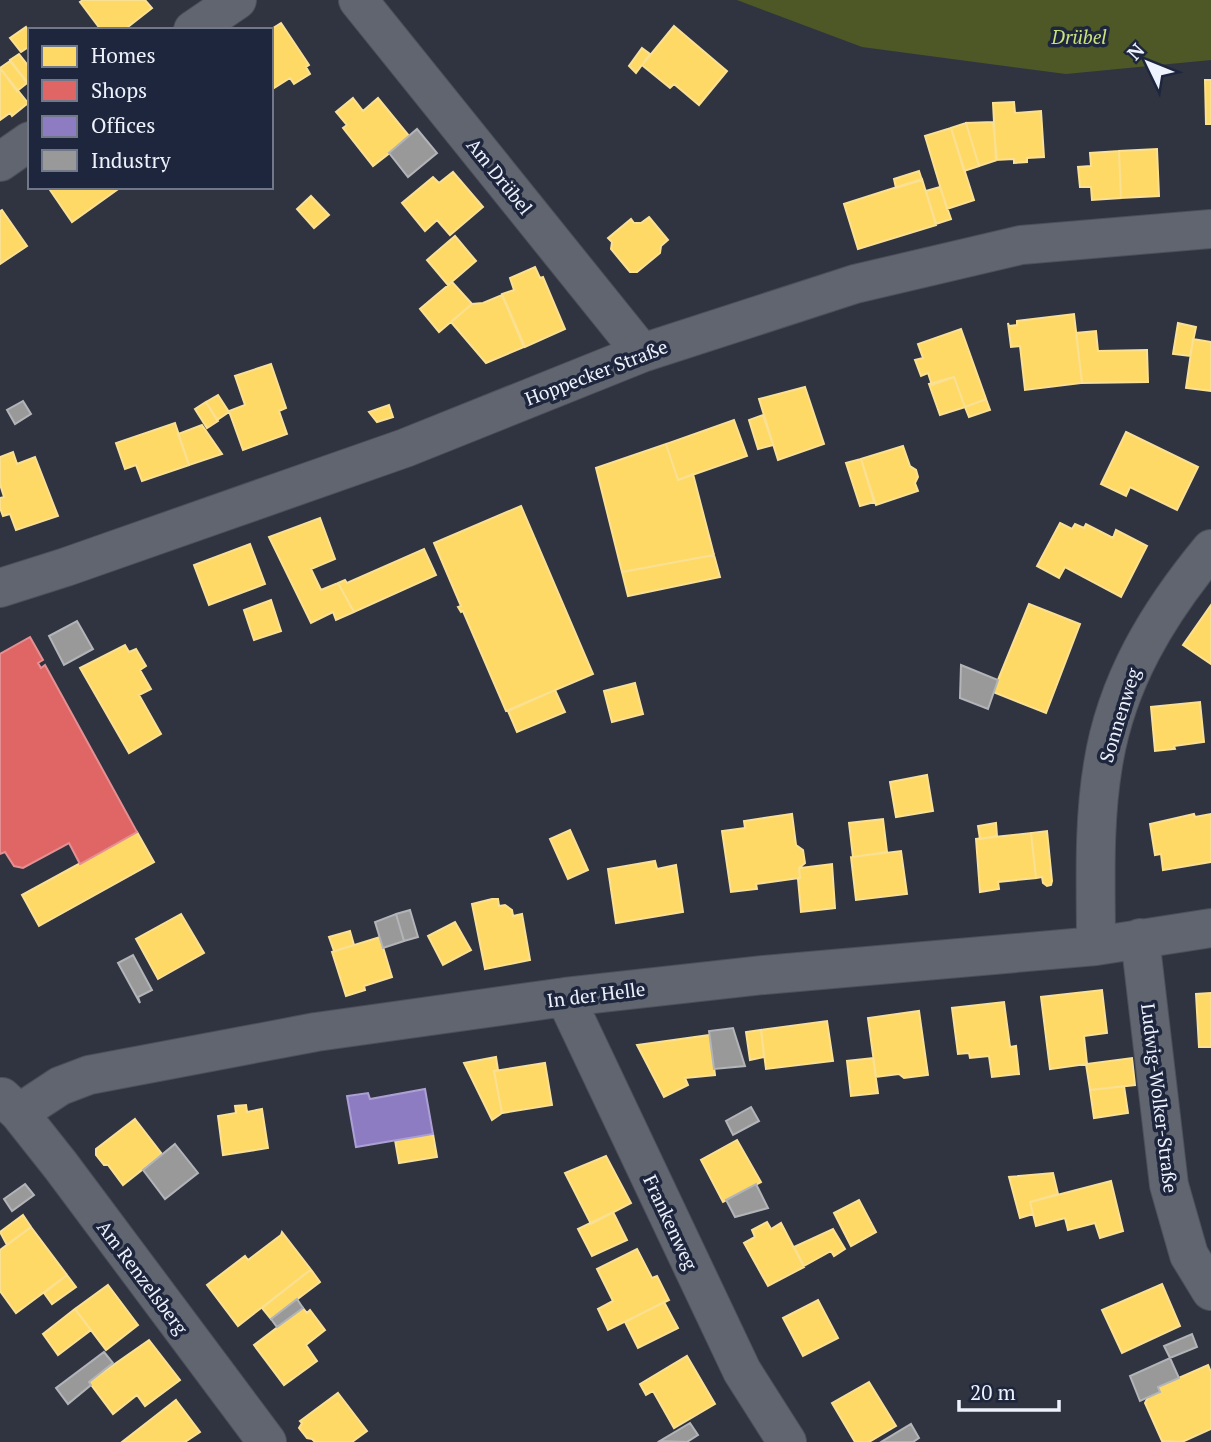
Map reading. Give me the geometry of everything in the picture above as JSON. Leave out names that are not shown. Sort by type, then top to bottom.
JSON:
[{"type":"street","points":[[196,28],[237,0]]},
{"type":"street","name":"Am Drübel","points":[[358,0],[642,353]]},
{"type":"street","points":[[0,162],[28,142]]},
{"type":"street","name":"Hoppecker Straße","points":[[0,588],[405,448],[642,353],[855,284],[1021,245],[1211,229]]},
{"type":"street","name":"Sonnenweg","points":[[1096,946],[1102,765],[1115,713],[1145,641],[1179,590],[1211,549]]},
{"type":"street","name":"In der Helle","points":[[9,1104],[89,1075],[316,1032],[565,997],[764,975],[1096,946],[1211,928]]},
{"type":"street","name":"Ludwig-Wolker-Straße","points":[[1140,938],[1169,1185],[1189,1255],[1211,1291]]},
{"type":"street","name":"Frankenweg","points":[[565,997],[742,1371],[787,1442]]},
{"type":"street","name":"Am Renzelsberg","points":[[9,1104],[267,1442]]},
{"type":"green space","name":"Drübel","points":[[737,0],[1211,0],[1211,60],[1066,74],[862,47]]},
{"type":"building: Homes","points":[[145,0],[152,8],[127,28],[100,28],[80,2]]},
{"type":"building: Homes","points":[[281,23],[309,65],[306,67],[310,74],[294,84],[290,78],[273,89],[273,28]]},
{"type":"building: Homes","points":[[674,26],[727,71],[699,105],[674,84],[670,88],[642,65]]},
{"type":"building: Homes","points":[[26,27],[28,47],[21,52],[10,38]]},
{"type":"building: Homes","points":[[642,48],[650,54],[636,73],[629,66]]},
{"type":"building: Homes","points":[[19,54],[28,65],[28,83],[10,60]]},
{"type":"building: Homes","points":[[10,61],[27,83],[17,91],[0,68]]},
{"type":"building: Homes","points":[[0,68],[28,103],[12,116],[10,113],[0,120]]},
{"type":"building: Homes","points":[[1205,80],[1211,80],[1211,124],[1206,124]]},
{"type":"building: Homes","points":[[353,98],[363,111],[378,98],[410,137],[373,166],[343,128],[347,125],[336,112]]},
{"type":"building: Homes","points":[[1014,102],[1015,113],[1041,111],[1044,157],[1027,158],[1027,162],[1014,163],[1014,159],[996,160],[993,103]]},
{"type":"building: Homes","points":[[993,122],[997,160],[979,166],[966,123]]},
{"type":"building: Homes","points":[[966,123],[979,166],[964,171],[951,128]]},
{"type":"building: Homes","points":[[951,128],[974,200],[947,209],[925,136]]},
{"type":"building: Homes","points":[[1157,149],[1159,196],[1121,198],[1119,151]]},
{"type":"building: Homes","points":[[1119,151],[1121,198],[1092,200],[1091,187],[1080,187],[1078,167],[1091,166],[1090,153]]},
{"type":"building: Homes","points":[[919,171],[922,180],[896,188],[894,179]]},
{"type":"building: Homes","points":[[453,172],[483,207],[450,235],[437,220],[425,231],[402,203],[433,177],[439,183]]},
{"type":"building: Homes","points":[[922,179],[936,225],[858,249],[844,204]]},
{"type":"building: Homes","points":[[940,187],[951,219],[936,224],[926,191]]},
{"type":"building: Homes","points":[[49,189],[118,189],[72,222]]},
{"type":"building: Homes","points":[[311,196],[329,215],[314,228],[297,209]]},
{"type":"building: Homes","points":[[2,210],[27,246],[0,264],[0,211]]},
{"type":"building: Homes","points":[[649,217],[668,240],[661,246],[660,253],[637,272],[630,272],[611,249],[612,242],[608,238],[631,219],[634,223],[641,223]]},
{"type":"building: Homes","points":[[455,236],[476,261],[448,285],[427,260]]},
{"type":"building: Homes","points":[[535,267],[540,278],[543,277],[565,329],[525,347],[502,294],[514,290],[510,278]]},
{"type":"building: Homes","points":[[452,282],[472,304],[439,332],[420,309]]},
{"type":"building: Homes","points":[[502,295],[524,347],[486,363],[451,322],[472,304],[483,303]]},
{"type":"building: Homes","points":[[1074,314],[1082,383],[1025,390],[1020,346],[1011,347],[1008,323],[1009,326],[1017,325],[1017,321]]},
{"type":"building: Homes","points":[[1178,323],[1196,327],[1190,356],[1173,354]]},
{"type":"building: Homes","points":[[961,329],[986,399],[965,407],[954,377],[932,385],[928,373],[921,376],[915,360],[923,358],[918,344]]},
{"type":"building: Homes","points":[[1096,331],[1098,351],[1147,350],[1148,382],[1082,383],[1076,333]]},
{"type":"building: Homes","points":[[1193,339],[1211,342],[1211,391],[1186,388]]},
{"type":"building: Homes","points":[[271,364],[286,408],[279,411],[287,434],[243,450],[229,411],[245,405],[235,376]]},
{"type":"building: Homes","points":[[954,377],[965,407],[940,415],[929,384]]},
{"type":"building: Homes","points":[[805,387],[824,444],[778,460],[759,399]]},
{"type":"building: Homes","points":[[218,395],[229,412],[217,420],[206,402]]},
{"type":"building: Homes","points":[[986,399],[990,410],[969,417],[965,407]]},
{"type":"building: Homes","points":[[206,402],[218,421],[207,428],[195,409]]},
{"type":"building: Homes","points":[[389,405],[393,417],[377,422],[369,412]]},
{"type":"building: Homes","points":[[763,415],[773,445],[758,449],[749,420]]},
{"type":"building: Homes","points":[[734,420],[747,456],[678,480],[666,444]]},
{"type":"building: Homes","points":[[175,423],[189,465],[142,481],[136,465],[125,469],[116,443]]},
{"type":"building: Homes","points":[[202,425],[222,454],[189,465],[178,434]]},
{"type":"building: Homes","points":[[1126,432],[1198,467],[1177,510],[1130,487],[1126,496],[1101,484]]},
{"type":"building: Homes","points":[[666,444],[678,480],[693,474],[714,555],[622,572],[596,468]]},
{"type":"building: Homes","points":[[903,446],[910,466],[916,470],[918,477],[915,483],[918,491],[876,505],[861,459]]},
{"type":"building: Homes","points":[[13,452],[17,464],[35,457],[58,516],[16,530],[10,514],[3,516],[0,508],[0,498],[4,497],[0,484],[0,457]]},
{"type":"building: Homes","points":[[861,459],[874,502],[860,506],[846,463]]},
{"type":"building: Homes","points":[[521,506],[593,674],[506,711],[463,611],[458,607],[461,606],[434,543]]},
{"type":"building: Homes","points":[[320,518],[335,559],[311,569],[321,590],[338,583],[354,612],[336,620],[333,612],[311,623],[269,537]]},
{"type":"building: Homes","points":[[1060,523],[1072,529],[1075,524],[1084,528],[1086,524],[1113,538],[1116,530],[1147,546],[1121,597],[1065,567],[1059,578],[1037,566]]},
{"type":"building: Homes","points":[[250,544],[265,584],[209,605],[194,565]]},
{"type":"building: Homes","points":[[424,549],[436,575],[354,612],[338,583],[345,580],[347,583]]},
{"type":"building: Homes","points":[[714,555],[720,577],[628,596],[622,572]]},
{"type":"building: Homes","points":[[271,600],[281,631],[254,640],[244,610]]},
{"type":"building: Homes","points":[[1029,604],[1080,624],[1046,713],[993,692]]},
{"type":"building: Homes","points":[[1211,605],[1211,664],[1183,645]]},
{"type":"building: Homes","points":[[125,645],[129,652],[136,649],[146,666],[140,670],[151,689],[139,695],[161,734],[129,753],[80,668]]},
{"type":"building: Homes","points":[[635,683],[643,714],[612,722],[604,691]]},
{"type":"building: Homes","points":[[555,690],[565,712],[517,732],[508,711]]},
{"type":"building: Homes","points":[[1200,702],[1204,742],[1155,751],[1151,707]]},
{"type":"building: Homes","points":[[927,775],[933,811],[896,817],[890,782]]},
{"type":"building: Homes","points":[[792,814],[796,845],[803,850],[805,863],[799,868],[800,878],[756,884],[757,889],[731,892],[722,831],[745,828],[744,821]]},
{"type":"building: Homes","points":[[1194,814],[1195,817],[1211,814],[1211,862],[1163,870],[1161,854],[1155,855],[1150,824]]},
{"type":"building: Homes","points":[[883,819],[887,852],[853,857],[849,823]]},
{"type":"building: Homes","points":[[996,823],[997,836],[980,839],[978,826]]},
{"type":"building: Homes","points":[[570,830],[588,870],[568,879],[550,839]]},
{"type":"building: Homes","points":[[1047,831],[1052,881],[1051,885],[1047,886],[1042,877],[1036,878],[1031,833]]},
{"type":"building: Homes","points":[[137,832],[154,862],[39,926],[22,895]]},
{"type":"building: Homes","points":[[1031,833],[1036,878],[998,882],[999,889],[980,892],[976,839]]},
{"type":"building: Homes","points":[[901,851],[907,894],[856,900],[851,857]]},
{"type":"building: Homes","points":[[655,861],[657,869],[676,865],[683,912],[616,923],[608,869]]},
{"type":"building: Homes","points":[[832,864],[835,908],[801,912],[799,868]]},
{"type":"building: Homes","points":[[498,899],[499,906],[505,905],[512,910],[513,916],[522,914],[530,960],[485,969],[472,904]]},
{"type":"building: Homes","points":[[181,914],[204,953],[158,979],[136,939]]},
{"type":"building: Homes","points":[[455,922],[471,950],[443,965],[428,936]]},
{"type":"building: Homes","points":[[350,931],[354,945],[334,951],[329,937]]},
{"type":"building: Homes","points":[[380,937],[392,977],[364,986],[365,990],[346,996],[332,952]]},
{"type":"building: Homes","points":[[1102,990],[1107,1033],[1084,1036],[1087,1064],[1050,1069],[1041,997]]},
{"type":"building: Homes","points":[[1211,993],[1211,1047],[1199,1047],[1196,994]]},
{"type":"building: Homes","points":[[1004,1002],[1010,1047],[1016,1046],[1019,1074],[992,1077],[989,1056],[970,1058],[969,1053],[958,1054],[952,1008]]},
{"type":"building: Homes","points":[[919,1011],[928,1075],[904,1078],[899,1074],[876,1077],[868,1018]]},
{"type":"building: Homes","points":[[827,1021],[833,1061],[766,1069],[761,1030]]},
{"type":"building: Homes","points":[[761,1030],[764,1057],[750,1060],[746,1032]]},
{"type":"building: Homes","points":[[710,1035],[715,1075],[685,1078],[688,1085],[664,1097],[637,1045]]},
{"type":"building: Homes","points":[[496,1057],[498,1070],[494,1071],[502,1113],[492,1120],[464,1063]]},
{"type":"building: Homes","points":[[873,1058],[878,1093],[851,1096],[847,1061]]},
{"type":"building: Homes","points":[[1132,1058],[1135,1085],[1090,1090],[1086,1064]]},
{"type":"building: Homes","points":[[545,1063],[552,1105],[502,1113],[494,1071]]},
{"type":"building: Homes","points":[[1124,1086],[1128,1113],[1094,1118],[1090,1090]]},
{"type":"building: Homes","points":[[246,1105],[247,1112],[262,1109],[268,1148],[223,1155],[218,1116],[236,1113],[235,1106]]},
{"type":"building: Homes","points":[[135,1119],[162,1154],[123,1185],[108,1165],[104,1165],[96,1155],[96,1149]]},
{"type":"building: Homes","points":[[433,1134],[437,1157],[399,1163],[395,1140]]},
{"type":"building: Homes","points":[[737,1140],[761,1182],[723,1202],[701,1160]]},
{"type":"building: Homes","points":[[606,1156],[631,1203],[591,1224],[565,1173]]},
{"type":"building: Homes","points":[[1053,1173],[1058,1194],[1030,1202],[1033,1214],[1020,1218],[1009,1177]]},
{"type":"building: Homes","points":[[1111,1181],[1123,1231],[1100,1238],[1095,1223],[1068,1230],[1065,1218],[1036,1226],[1030,1202]]},
{"type":"building: Homes","points":[[859,1200],[876,1232],[851,1246],[834,1213]]},
{"type":"building: Homes","points":[[613,1212],[627,1240],[592,1256],[578,1229]]},
{"type":"building: Homes","points":[[23,1215],[31,1227],[7,1245],[0,1232]]},
{"type":"building: Homes","points":[[767,1222],[771,1229],[781,1223],[804,1267],[768,1286],[744,1243],[755,1237],[752,1230]]},
{"type":"building: Homes","points":[[31,1227],[67,1275],[16,1313],[0,1291],[0,1250]]},
{"type":"building: Homes","points":[[833,1229],[845,1249],[834,1256],[831,1251],[804,1266],[794,1247]]},
{"type":"building: Homes","points":[[282,1232],[312,1271],[238,1326],[207,1285],[245,1256],[248,1260]]},
{"type":"building: Homes","points":[[637,1249],[652,1278],[657,1276],[669,1300],[608,1330],[598,1309],[613,1301],[597,1269]]},
{"type":"building: Homes","points":[[312,1271],[320,1282],[271,1319],[262,1308]]},
{"type":"building: Homes","points":[[67,1275],[76,1287],[52,1304],[44,1293]]},
{"type":"building: Homes","points":[[1162,1284],[1180,1326],[1122,1353],[1102,1310]]},
{"type":"building: Homes","points":[[108,1285],[138,1325],[106,1350],[75,1309]]},
{"type":"building: Homes","points":[[818,1300],[838,1338],[803,1356],[783,1318]]},
{"type":"building: Homes","points":[[664,1302],[678,1328],[638,1348],[625,1322]]},
{"type":"building: Homes","points":[[303,1308],[307,1313],[310,1310],[325,1330],[306,1345],[317,1361],[284,1385],[254,1345]]},
{"type":"building: Homes","points":[[75,1309],[91,1330],[58,1355],[43,1334]]},
{"type":"building: Homes","points":[[149,1340],[180,1380],[145,1406],[137,1395],[113,1414],[89,1382]]},
{"type":"building: Homes","points":[[687,1356],[715,1404],[674,1428],[653,1391],[646,1395],[640,1384]]},
{"type":"building: Homes","points":[[1208,1365],[1211,1372],[1211,1429],[1182,1442],[1162,1441],[1145,1403],[1148,1397],[1160,1392],[1158,1387]]},
{"type":"building: Homes","points":[[869,1382],[896,1426],[869,1442],[855,1442],[832,1403]]},
{"type":"building: Homes","points":[[338,1393],[367,1431],[352,1442],[315,1442],[307,1438],[299,1428],[302,1423],[300,1421]]},
{"type":"building: Homes","points":[[176,1400],[200,1432],[185,1442],[122,1442]]},
{"type":"building: Shops","points":[[30,637],[43,660],[38,663],[41,668],[45,665],[137,832],[80,864],[69,843],[23,868],[14,866],[5,852],[0,854],[0,654]]},
{"type":"building: Offices","points":[[425,1089],[433,1134],[356,1147],[347,1096],[368,1093],[370,1099]]},
{"type":"building: Industry","points":[[417,129],[437,153],[408,177],[389,153]]},
{"type":"building: Industry","points":[[23,401],[31,414],[15,424],[7,410]]},
{"type":"building: Industry","points":[[77,621],[93,649],[64,665],[49,636]]},
{"type":"building: Industry","points":[[961,665],[998,680],[988,709],[960,698]]},
{"type":"building: Industry","points":[[410,910],[418,937],[404,941],[396,914]]},
{"type":"building: Industry","points":[[396,914],[404,941],[383,948],[375,922]]},
{"type":"building: Industry","points":[[133,955],[152,990],[138,997],[140,1003],[118,963]]},
{"type":"building: Industry","points":[[733,1028],[745,1066],[714,1069],[709,1031]]},
{"type":"building: Industry","points":[[751,1107],[759,1121],[733,1135],[726,1121]]},
{"type":"building: Industry","points":[[175,1144],[198,1173],[165,1199],[143,1170]]},
{"type":"building: Industry","points":[[25,1184],[34,1195],[12,1211],[4,1199]]},
{"type":"building: Industry","points":[[756,1184],[768,1208],[735,1217],[726,1200]]},
{"type":"building: Industry","points":[[297,1299],[303,1308],[277,1327],[271,1319]]},
{"type":"building: Industry","points":[[1192,1334],[1197,1347],[1170,1358],[1164,1346]]},
{"type":"building: Industry","points":[[104,1352],[113,1363],[89,1382],[91,1385],[68,1404],[56,1388]]},
{"type":"building: Industry","points":[[1170,1358],[1179,1378],[1158,1387],[1160,1392],[1140,1401],[1130,1376]]},
{"type":"building: Industry","points":[[690,1423],[698,1435],[687,1442],[660,1441]]},
{"type":"building: Industry","points":[[911,1424],[919,1438],[913,1442],[881,1442]]}]
